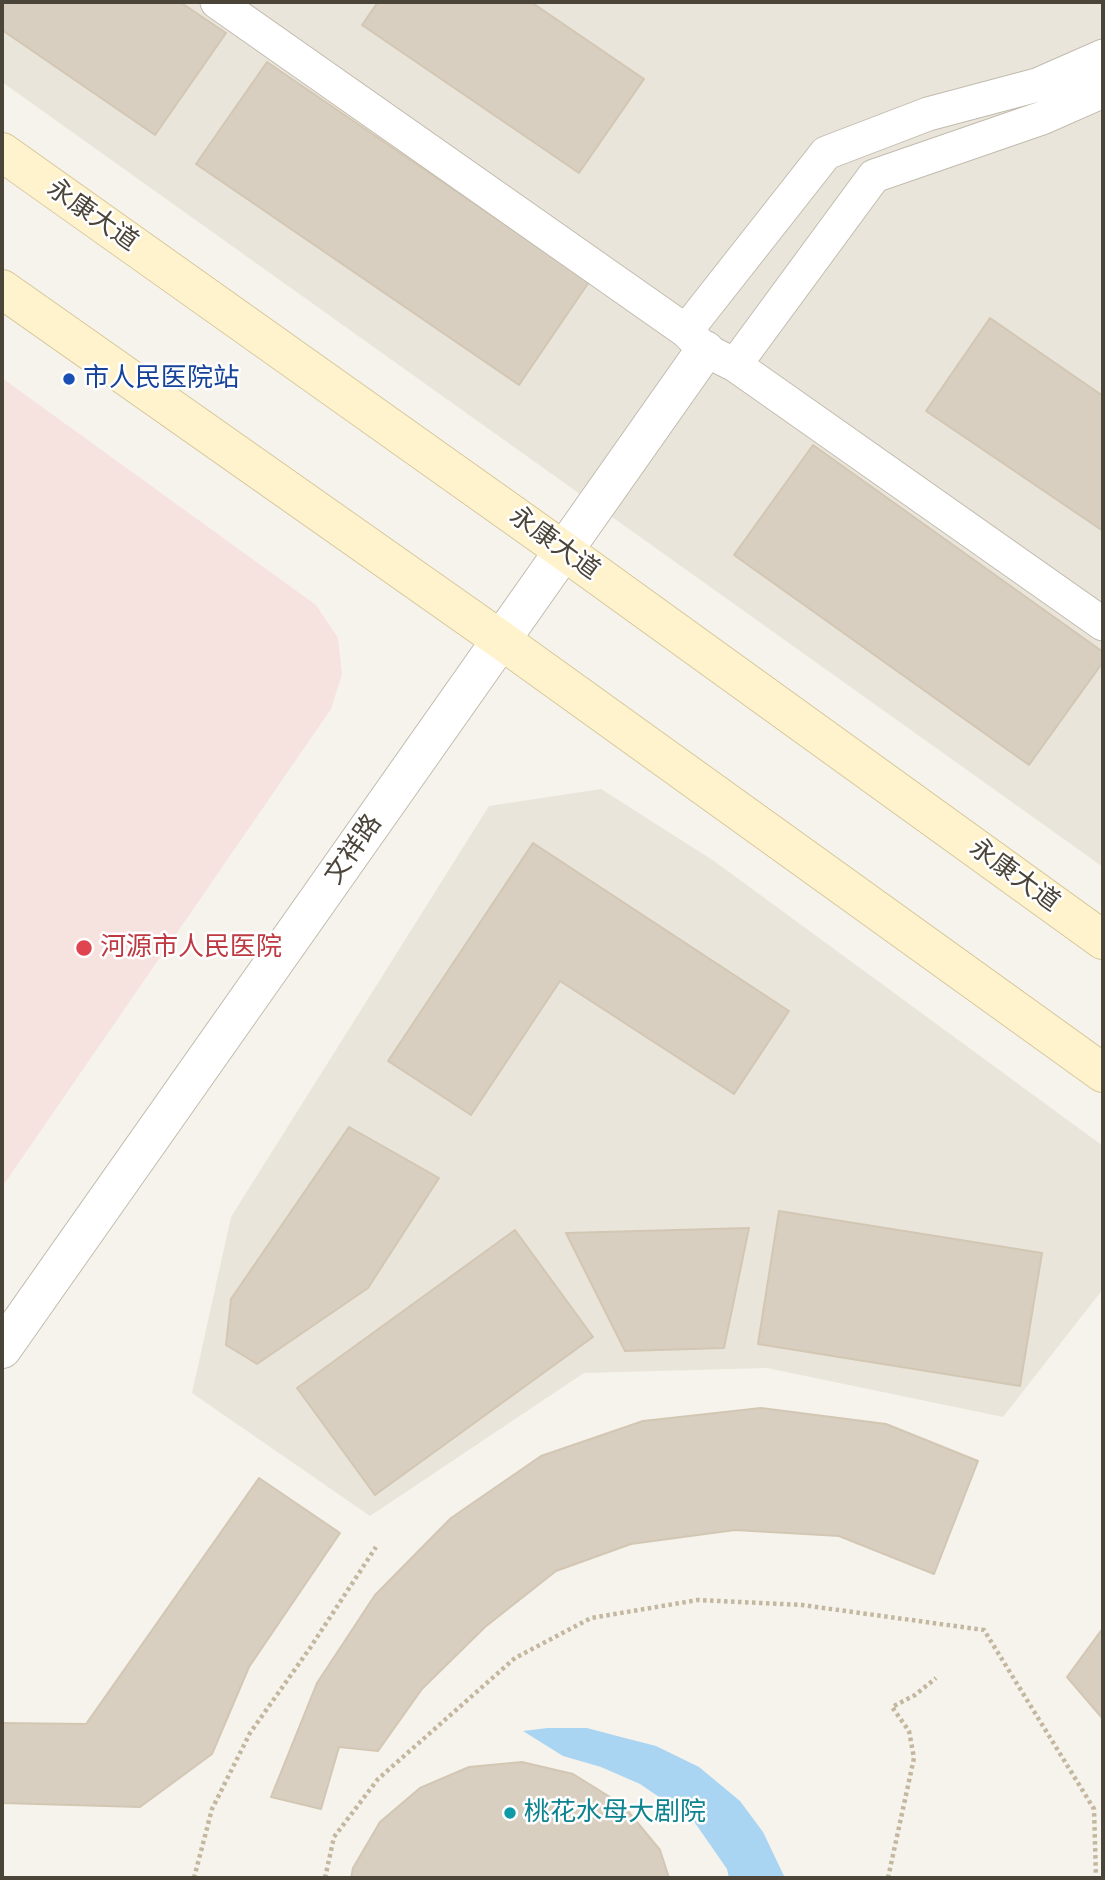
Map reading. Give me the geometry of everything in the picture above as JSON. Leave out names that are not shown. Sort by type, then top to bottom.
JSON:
[{"type":"main road","name":"永康大道","points":[[2,152],[564,551],[1103,940]]},
{"type":"main road","points":[[2,289],[501,640],[1103,1073]]},
{"type":"street","points":[[217,2],[1103,624]]},
{"type":"street","points":[[709,349],[826,153],[928,114],[1037,85],[1103,56]]},
{"type":"street","points":[[709,349],[874,176],[1042,118],[1103,91]]},
{"type":"street","name":"文祥路","points":[[2,1349],[709,349]]},
{"type":"path","points":[[194,1878],[212,1810],[250,1733],[376,1547]]},
{"type":"path","points":[[325,1878],[334,1837],[378,1779],[515,1658],[591,1618],[698,1600],[802,1605],[984,1630],[1094,1808],[1096,1878]]},
{"type":"path","points":[[888,1878],[914,1758],[909,1731],[892,1707],[915,1695],[936,1678]]},
{"type":"shaded area","points":[[2,2],[1103,2],[1103,867],[2,82]]},
{"type":"shaded area","name":"河源市人民医院","points":[[2,378],[316,605],[338,638],[342,674],[331,709],[2,1187]]},
{"type":"shaded area","points":[[601,789],[714,861],[1103,1146],[1103,1289],[1003,1417],[767,1368],[584,1373],[370,1516],[192,1393],[231,1217],[489,806]]},
{"type":"water","points":[[587,1728],[656,1746],[699,1767],[740,1801],[763,1832],[785,1878],[729,1878],[727,1869],[693,1820],[640,1784],[601,1767],[563,1756],[523,1731]]},
{"type":"building","points":[[2,2],[180,2],[226,33],[155,135],[2,30]]},
{"type":"building","points":[[378,2],[531,2],[644,79],[579,173],[362,25]]},
{"type":"building","points":[[267,62],[589,282],[519,385],[196,164]]},
{"type":"building","points":[[990,318],[1103,396],[1103,531],[926,411]]},
{"type":"building","points":[[813,445],[1103,652],[1103,662],[1029,765],[734,555]]},
{"type":"building","points":[[533,843],[789,1011],[734,1094],[560,981],[471,1115],[388,1061]]},
{"type":"building","points":[[349,1127],[439,1178],[368,1288],[257,1364],[226,1345],[231,1299]]},
{"type":"building","points":[[779,1211],[1042,1253],[1020,1386],[758,1344]]},
{"type":"building","points":[[749,1228],[724,1348],[625,1351],[566,1233]]},
{"type":"building","points":[[515,1230],[593,1337],[375,1495],[297,1388]]},
{"type":"building","points":[[761,1408],[886,1424],[978,1461],[934,1574],[839,1536],[735,1530],[631,1544],[556,1571],[485,1627],[422,1689],[378,1751],[339,1747],[321,1809],[271,1797],[317,1683],[375,1595],[451,1518],[541,1456],[643,1421]]},
{"type":"building","points":[[259,1478],[340,1533],[249,1667],[212,1754],[140,1807],[2,1803],[2,1723],[86,1724]]},
{"type":"building","points":[[1103,1628],[1103,1719],[1067,1677]]},
{"type":"building","name":"桃花水母大剧院","points":[[522,1762],[573,1774],[623,1805],[660,1850],[669,1878],[351,1878],[353,1868],[380,1822],[420,1788],[469,1767]]},
{"type":"place","name":"市人民医院站","points":[[69,379]]},
{"type":"place","name":"河源市人民医院","points":[[84,948]]},
{"type":"place","name":"桃花水母大剧院","points":[[510,1813]]}]
